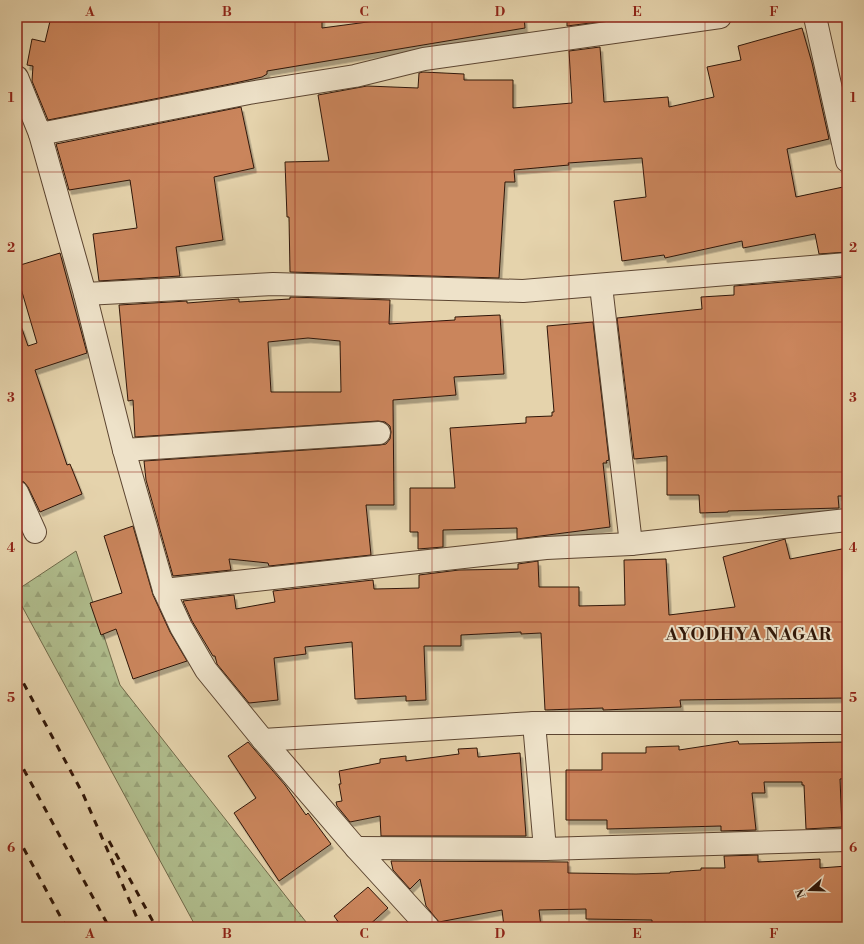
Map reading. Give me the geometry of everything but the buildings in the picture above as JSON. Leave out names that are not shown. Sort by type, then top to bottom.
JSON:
[{"type":"street","points":[[40,134],[249,94],[355,76],[424,59],[720,17]]},
{"type":"street","points":[[815,17],[847,161]]},
{"type":"street","points":[[17,77],[40,134],[85,294],[124,450],[164,590],[181,628],[206,670],[263,740],[356,848],[428,927]]},
{"type":"street","points":[[85,294],[273,284],[523,291],[601,286],[847,264]]},
{"type":"street","points":[[601,286],[631,544]]},
{"type":"street","points":[[124,450],[379,433]]},
{"type":"street","points":[[17,492],[35,532]]},
{"type":"street","points":[[164,590],[546,548],[631,544],[847,520]]},
{"type":"street","points":[[263,740],[534,723],[847,723]]},
{"type":"street","points":[[534,723],[545,849]]},
{"type":"street","points":[[356,848],[545,849],[847,840]]},
{"type":"green space","points":[[76,551],[120,685],[310,927],[196,927],[17,597],[17,590]]},
{"type":"railway","points":[[17,671],[83,794],[141,927]]},
{"type":"railway","points":[[17,757],[109,927]]},
{"type":"railway","points":[[17,836],[66,927]]},
{"type":"railway","points":[[109,841],[156,927]]},
{"type":"district","name":"AYODHYA NAGAR","points":[[749,635]]}]
